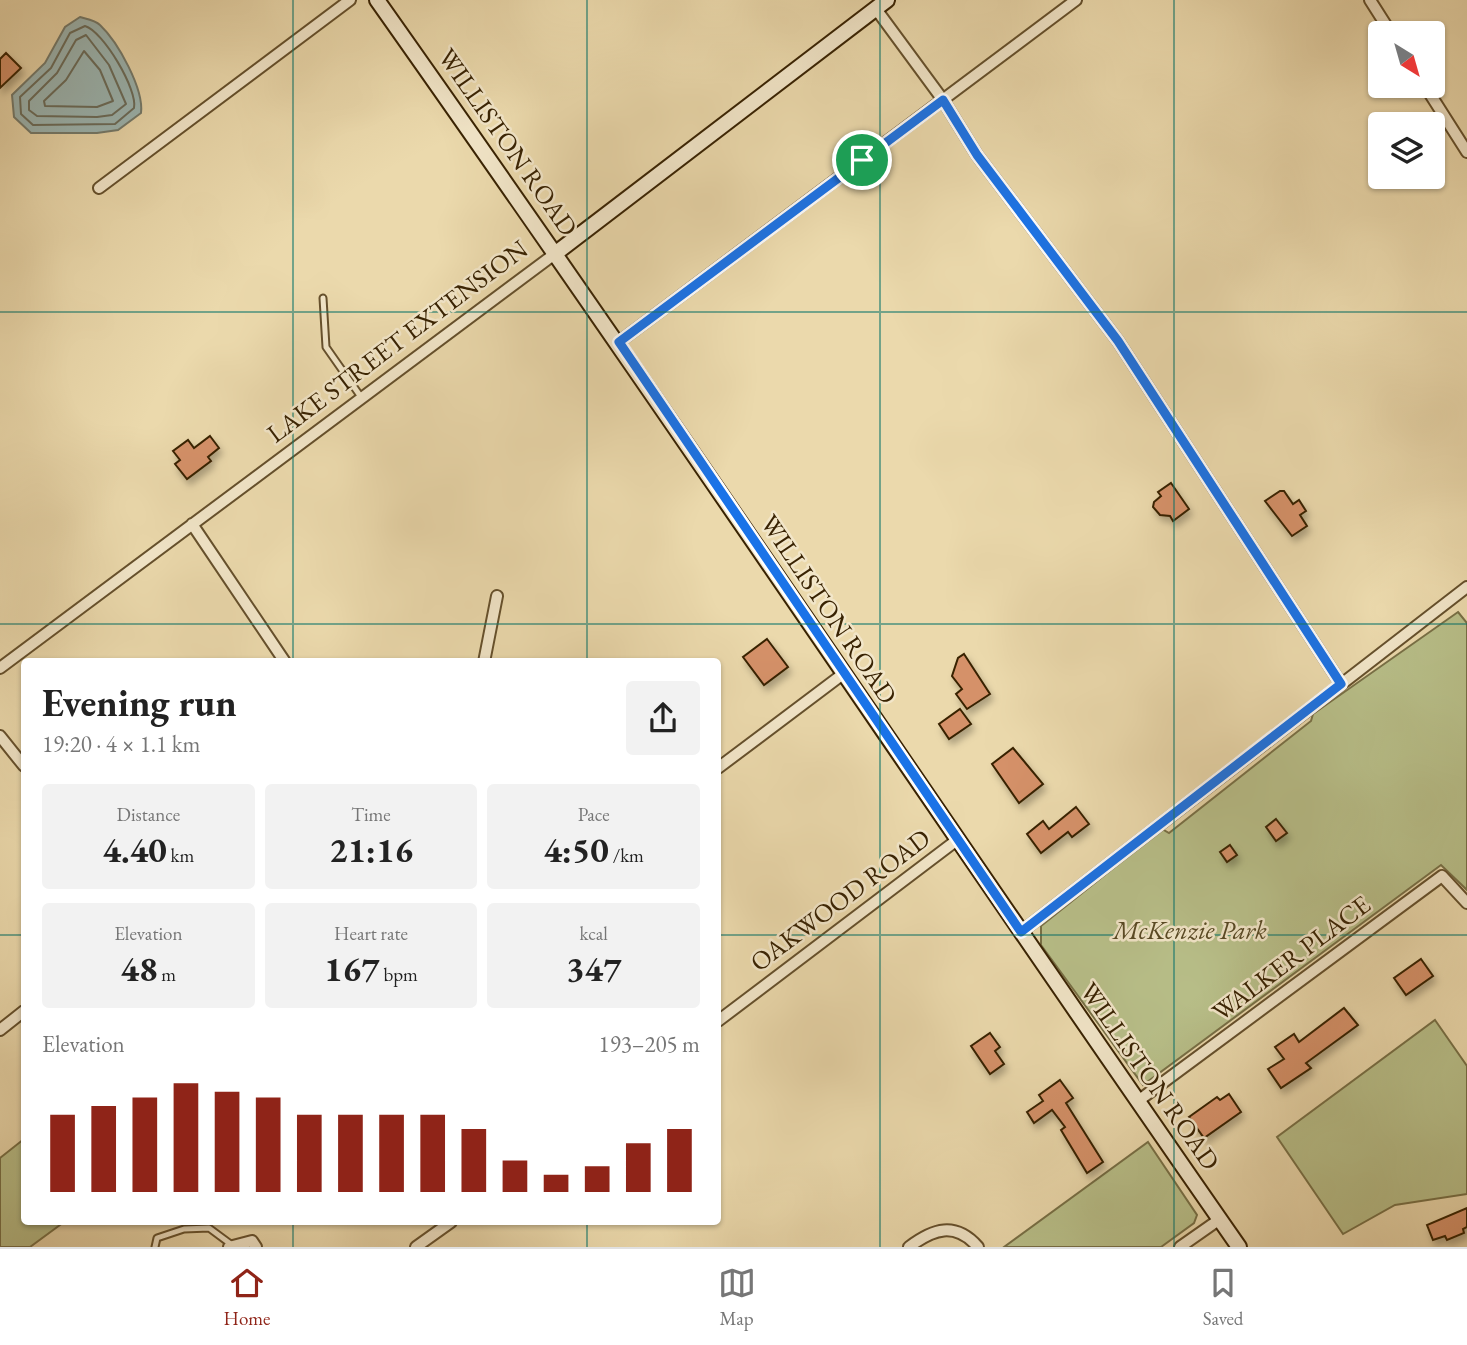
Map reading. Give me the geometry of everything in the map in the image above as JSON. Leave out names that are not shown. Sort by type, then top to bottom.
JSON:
[{"type":"main road","name":"WILLISTON ROAD","points":[[377,0],[619,342],[843,674],[1239,1247]]},
{"type":"main road","name":"LAKE STREET EXTENSION","points":[[556,253],[881,4]]},
{"type":"street","points":[[99,188],[350,0]]},
{"type":"street","points":[[619,342],[1076,0]]},
{"type":"street","points":[[1383,21],[1372,4],[1385,0]]},
{"type":"street","points":[[881,4],[977,155],[1118,341],[1341,684]]},
{"type":"street","points":[[1433,98],[1467,152]]},
{"type":"street","name":"LAKE STREET EXTENSION","points":[[0,668],[556,253]]},
{"type":"street","points":[[192,524],[282,658]]},
{"type":"street","points":[[1021,932],[1467,587]]},
{"type":"street","points":[[485,658],[496,596]]},
{"type":"street","points":[[721,766],[843,674]]},
{"type":"street","points":[[0,736],[21,762]]},
{"type":"street","name":"OAKWOOD ROAD","points":[[721,1019],[957,840]]},
{"type":"street","name":"WALKER PLACE","points":[[1138,1101],[1442,876],[1467,903]]},
{"type":"street","points":[[0,1030],[21,1013]]},
{"type":"street","points":[[1180,1247],[1220,1219]]},
{"type":"street","points":[[416,1247],[447,1225]]},
{"type":"street","points":[[909,1247],[928,1233],[949,1230],[970,1238],[978,1247]]},
{"type":"street","points":[[230,1246],[254,1244]]},
{"type":"lane","points":[[323,298],[326,347],[361,397]]},
{"type":"lane","points":[[155,1247],[158,1238],[166,1233],[209,1228],[230,1246]]},
{"type":"green space","name":"McKenzie Park","points":[[1458,612],[1467,623],[1467,890],[1441,865],[1143,1085],[1041,945],[1041,926],[1162,829],[1169,833],[1311,721],[1313,714]]},
{"type":"green space","points":[[1435,1020],[1467,1066],[1467,1194],[1395,1205],[1343,1234],[1277,1137]]},
{"type":"green space","points":[[21,1141],[21,1225],[60,1225],[30,1247],[0,1247],[0,1158]]},
{"type":"green space","points":[[1148,1142],[1197,1215],[1194,1223],[1161,1247],[1004,1247]]},
{"type":"water","points":[[80,17],[98,23],[114,43],[134,79],[141,113],[118,130],[97,133],[31,133],[14,117],[12,95],[45,63],[65,27]]},
{"type":"building","points":[[6,53],[21,68],[0,88],[0,59]]},
{"type":"building","points":[[210,436],[219,448],[208,457],[211,461],[187,479],[175,464],[180,460],[173,451],[188,440],[194,448]]},
{"type":"building","points":[[1171,483],[1189,509],[1173,521],[1170,516],[1160,515],[1153,507],[1154,502],[1161,496],[1158,492]]},
{"type":"building","points":[[1284,491],[1293,504],[1299,500],[1306,511],[1300,515],[1307,526],[1292,536],[1265,501]]},
{"type":"building","points":[[767,639],[788,667],[764,685],[743,657]]},
{"type":"building","points":[[964,654],[990,694],[967,709],[956,694],[962,689],[952,676],[958,658]]},
{"type":"building","points":[[960,709],[971,724],[949,739],[939,724]]},
{"type":"building","points":[[1013,748],[1043,784],[1019,803],[992,764]]},
{"type":"building","points":[[1076,807],[1089,824],[1072,837],[1068,832],[1041,853],[1027,834],[1043,821],[1049,829]]},
{"type":"building","points":[[1276,819],[1287,833],[1276,841],[1266,827]]},
{"type":"building","points":[[1230,845],[1237,855],[1227,862],[1220,852]]},
{"type":"building","points":[[1421,959],[1433,976],[1406,995],[1394,978]]},
{"type":"building","points":[[1344,1008],[1358,1025],[1306,1063],[1311,1068],[1281,1088],[1268,1069],[1284,1059],[1275,1047],[1294,1034],[1299,1042]]},
{"type":"building","points":[[990,1033],[1000,1047],[995,1051],[1004,1064],[990,1074],[971,1046]]},
{"type":"building","points":[[1060,1080],[1073,1098],[1066,1103],[1103,1162],[1087,1173],[1061,1130],[1065,1127],[1052,1110],[1034,1123],[1027,1112],[1043,1101],[1039,1095]]},
{"type":"building","points":[[1229,1094],[1241,1112],[1204,1138],[1189,1117],[1217,1097],[1220,1100]]},
{"type":"building","points":[[1467,1208],[1467,1227],[1463,1229],[1464,1233],[1447,1240],[1445,1236],[1433,1240],[1427,1225]]},
{"type":"route","points":[[943,100],[977,155],[1118,341],[1341,684],[1021,932],[749,537],[619,342],[862,160],[943,100]]}]
